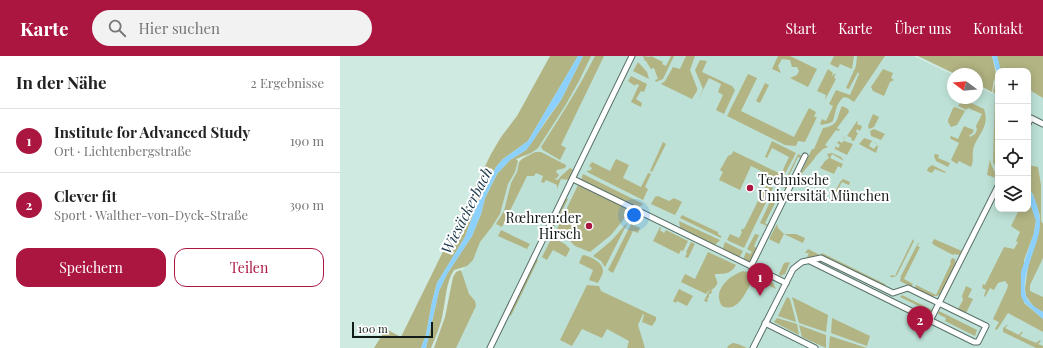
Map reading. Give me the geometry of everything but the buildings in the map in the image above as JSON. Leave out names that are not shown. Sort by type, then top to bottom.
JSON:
[{"type":"street","points":[[490,348],[632,56]]},
{"type":"street","points":[[1031,118],[1043,124]]},
{"type":"street","points":[[751,266],[805,156]]},
{"type":"street","points":[[573,179],[786,283]]},
{"type":"street","points":[[930,321],[995,192]]},
{"type":"street","points":[[753,348],[796,265],[810,261],[821,258],[892,293],[908,288],[986,326],[978,342],[970,341],[810,261]]},
{"type":"street","points":[[766,323],[815,348]]},
{"type":"shaded area","name":"Technische Universität München","points":[[589,56],[913,56],[947,72],[947,104],[983,104],[983,90],[993,94],[995,91],[995,212],[1031,212],[1031,81],[1043,85],[1043,348],[439,348],[455,286],[513,168],[534,148]]},
{"type":"green space","points":[[550,56],[578,56],[528,141],[503,159],[496,167],[476,207],[465,237],[437,283],[426,335],[421,348],[374,348],[386,329],[401,337],[491,154],[501,137],[517,116]]},
{"type":"green space","points":[[583,56],[591,56],[565,106],[538,148],[531,153],[516,159],[518,161],[515,172],[508,184],[500,214],[480,242],[473,260],[467,266],[454,270],[451,275],[438,330],[431,348],[426,348],[439,291],[447,274],[472,236],[481,214],[485,198],[497,174],[510,160],[526,150],[561,100]]},
{"type":"green space","points":[[595,56],[604,56],[561,145],[566,148],[560,160],[543,150],[541,147],[576,91]]},
{"type":"green space","points":[[643,56],[651,56],[663,62],[662,64],[666,66],[671,56],[674,56],[663,79],[656,82],[655,80],[658,79],[654,68],[651,69]]},
{"type":"green space","points":[[686,56],[695,56],[690,70],[697,91],[692,99],[661,84],[665,81],[673,67],[680,69]]},
{"type":"green space","points":[[778,56],[790,56],[817,69],[808,87],[790,78],[797,75],[799,71],[797,67],[792,67],[790,60],[782,59],[778,66],[781,73],[772,69]]},
{"type":"green space","points":[[834,56],[854,56],[852,69],[840,64],[838,68],[830,64]]},
{"type":"green space","points":[[857,56],[885,56],[854,102],[844,97],[841,99],[833,121],[821,125],[822,119],[826,121],[833,106],[829,104],[836,90],[850,95],[859,74],[858,72],[849,89],[846,88],[856,66]]},
{"type":"green space","points":[[918,56],[992,56],[995,70],[995,83],[994,78],[992,92],[983,87],[983,68],[947,68],[947,70]]},
{"type":"green space","points":[[997,56],[1043,56],[1043,98],[1031,91],[1031,68],[1000,68]]},
{"type":"green space","points":[[700,60],[707,61],[702,72],[732,86],[735,90],[724,114],[716,110],[723,95],[718,92],[721,84],[709,78],[697,102],[703,89],[695,70]]},
{"type":"green space","points":[[638,62],[647,72],[649,79],[633,71]]},
{"type":"green space","points":[[828,69],[833,73],[832,76],[836,73],[834,78],[836,79],[825,100],[826,95],[817,91]]},
{"type":"green space","points":[[883,69],[893,73],[891,78],[894,80],[890,82],[884,96],[873,91],[871,87]]},
{"type":"green space","points":[[748,74],[757,78],[741,111],[794,137],[809,108],[816,112],[814,117],[817,117],[805,142],[798,141],[796,146],[785,145],[727,116]]},
{"type":"green space","points":[[631,76],[647,84],[644,92],[641,91],[636,99],[642,103],[641,107],[631,102],[639,85],[636,84],[635,86],[628,81]]},
{"type":"green space","points":[[765,83],[769,85],[760,103],[756,101]]},
{"type":"green space","points":[[995,83],[995,94],[993,92]]},
{"type":"green space","points":[[995,94],[995,166],[993,162]]},
{"type":"green space","points":[[959,104],[974,104],[984,109],[986,116],[984,127],[974,146],[971,167],[959,161],[957,164],[951,160],[959,143],[950,137],[951,136],[958,139],[964,126],[974,130],[972,134],[969,135],[970,137],[975,134],[977,130],[976,126],[982,114],[968,108],[966,110],[958,106]]},
{"type":"green space","points":[[842,106],[848,109],[849,112],[837,128],[840,130],[836,130],[825,145],[828,147],[823,149],[815,157],[799,177],[823,128],[835,123]]},
{"type":"green space","points":[[955,107],[965,111],[957,125],[951,127],[948,120],[953,108]]},
{"type":"green space","points":[[873,114],[879,117],[874,127],[869,129],[868,126]]},
{"type":"green space","points":[[857,121],[857,124],[862,126],[860,131],[857,129],[856,132],[858,133],[854,141],[851,140],[852,138],[847,136]]},
{"type":"green space","points":[[874,129],[885,134],[881,140],[871,136],[870,131]]},
{"type":"green space","points":[[864,138],[873,141],[869,146],[874,149],[877,145],[878,147],[876,153],[859,144]]},
{"type":"green space","points":[[844,140],[853,144],[847,155],[835,149],[835,146],[838,148],[840,145],[837,143],[839,141],[842,143]]},
{"type":"green space","points":[[772,141],[796,153],[779,185],[776,183],[775,185],[768,183],[771,176],[751,166],[740,190],[719,180],[723,172],[720,170],[728,156],[732,154],[733,151],[781,174],[789,157],[772,148],[767,158],[765,157]]},
{"type":"green space","points":[[663,142],[666,144],[652,172],[650,171]]},
{"type":"green space","points":[[535,152],[541,152],[566,165],[565,168],[557,170],[556,172],[559,175],[554,179],[558,180],[570,168],[574,170],[569,180],[561,179],[557,189],[557,185],[546,180],[544,183],[541,182],[543,176],[536,173],[534,176],[527,176],[502,227],[496,224],[504,211],[511,183],[517,172],[519,162]]},
{"type":"green space","points":[[832,153],[841,157],[844,161],[832,154],[830,158],[843,164],[841,168],[838,166],[834,174],[820,168],[829,158],[827,154]]},
{"type":"green space","points":[[798,154],[802,156],[801,158],[798,157],[785,184],[789,186],[787,189],[782,187]]},
{"type":"green space","points":[[935,154],[939,155],[938,158],[950,163],[948,167],[936,161],[934,156]]},
{"type":"green space","points":[[616,159],[629,165],[623,178],[641,187],[648,173],[651,174],[645,187],[648,189],[643,200],[587,172],[592,168],[589,166],[592,162],[610,171]]},
{"type":"green space","points":[[990,159],[995,173],[995,178],[987,175]]},
{"type":"green space","points":[[932,165],[946,172],[945,173],[935,169],[932,173],[927,171]]},
{"type":"green space","points":[[1031,166],[1038,167],[1041,185],[1043,258],[1030,285],[1030,291],[1043,297],[1043,312],[1034,307],[1026,296],[1025,289],[1028,267],[1038,235],[1040,216],[1031,191]]},
{"type":"green space","points":[[583,174],[643,204],[638,208],[581,180]]},
{"type":"green space","points":[[843,179],[850,182],[849,185],[842,182],[834,197],[833,196],[840,182]]},
{"type":"green space","points":[[578,185],[628,209],[628,214],[611,235],[590,252],[575,246],[567,238],[555,233]]},
{"type":"green space","points":[[765,185],[773,188],[744,248],[727,240],[730,234],[739,238],[742,232],[741,231],[744,229]]},
{"type":"green space","points":[[775,191],[782,194],[781,201],[777,199],[765,223],[769,226],[767,226],[760,223]]},
{"type":"green space","points":[[658,196],[669,201],[674,198],[682,202],[675,215],[651,204],[655,197]]},
{"type":"green space","points":[[566,199],[568,199],[552,231],[551,229]]},
{"type":"green space","points":[[1031,206],[1036,220],[1034,233],[1024,260],[1024,303],[1043,319],[1043,332],[1008,313],[997,330],[995,329],[999,322],[993,319],[1007,289],[1008,285],[1005,281],[998,283],[994,290],[990,288],[985,297],[984,296],[986,290],[982,288],[983,284],[985,285],[1004,247],[1014,249],[1018,242],[1016,241],[1020,232],[1011,226],[1018,212],[1031,212]]},
{"type":"green space","points":[[682,215],[718,232],[721,238],[680,218]]},
{"type":"green space","points":[[679,221],[720,240],[715,245],[712,244],[680,228]]},
{"type":"green space","points":[[628,222],[605,267],[601,261],[593,256],[611,241]]},
{"type":"green space","points":[[631,224],[640,228],[638,233],[633,231],[613,273],[608,270]]},
{"type":"green space","points":[[777,224],[778,228],[784,234],[779,244],[769,239]]},
{"type":"green space","points":[[660,227],[660,230],[664,233],[666,230],[688,241],[683,251],[681,250],[679,254],[653,241]]},
{"type":"green space","points":[[501,230],[530,244],[527,249],[498,236]]},
{"type":"green space","points":[[755,234],[759,235],[754,246],[757,249],[752,259],[748,262],[743,260],[746,252],[750,254],[752,252],[747,249]]},
{"type":"green space","points":[[784,234],[796,234],[805,238],[803,243]]},
{"type":"green space","points":[[552,237],[565,244],[570,249],[566,257],[553,250],[547,260],[542,257]]},
{"type":"green space","points":[[913,239],[914,241],[897,275],[894,277],[890,277],[891,275],[895,276]]},
{"type":"green space","points":[[934,239],[962,251],[959,255],[953,255],[934,245],[932,243]]},
{"type":"green space","points":[[691,242],[695,244],[688,258],[685,257]]},
{"type":"green space","points":[[725,242],[743,251],[739,258],[725,251],[723,248]]},
{"type":"green space","points":[[918,243],[917,246],[920,247],[904,279],[913,284],[911,287],[900,281],[901,276]]},
{"type":"green space","points":[[808,249],[820,255],[822,253],[885,284],[886,287],[826,258],[813,257],[806,259],[809,253],[805,253]]},
{"type":"green space","points":[[708,252],[736,265],[730,272],[715,274],[717,284],[711,290],[711,294],[709,294],[707,302],[704,301],[710,289],[706,294],[681,282],[685,274],[695,279]]},
{"type":"green space","points":[[584,255],[596,260],[601,265],[603,271],[598,283],[589,280],[593,270],[579,263]]},
{"type":"green space","points":[[952,258],[955,259],[956,265],[942,293],[937,296],[931,296],[914,289],[916,285],[936,295]]},
{"type":"green space","points":[[536,259],[538,260],[511,316],[509,313]]},
{"type":"green space","points":[[790,262],[785,274],[780,276],[779,274],[784,263]]},
{"type":"green space","points":[[461,270],[469,294],[475,301],[476,306],[456,348],[434,348],[445,317],[453,277],[456,272]]},
{"type":"green space","points":[[743,271],[754,277],[742,299],[733,307],[728,308],[722,306],[719,300],[719,294],[724,284],[732,276]]},
{"type":"green space","points":[[762,277],[773,283],[776,289],[763,283],[764,280],[759,278]]},
{"type":"green space","points":[[587,285],[599,286],[601,291],[656,317],[656,320],[652,326],[642,322],[643,314],[638,325],[645,348],[627,348],[629,341],[607,329],[602,338],[582,329],[572,346],[560,340]]},
{"type":"green space","points":[[966,286],[972,289],[968,297],[973,299],[966,313],[958,309],[963,300],[962,296]]},
{"type":"green space","points":[[679,289],[693,296],[687,306],[677,301],[676,303],[673,301]]},
{"type":"green space","points":[[902,295],[932,310],[931,312],[900,297]]},
{"type":"green space","points":[[787,297],[790,299],[796,322],[778,316]]},
{"type":"green space","points":[[792,297],[828,315],[826,332],[799,323]]},
{"type":"green space","points":[[939,311],[977,330],[975,336],[945,321],[946,318],[938,314]]},
{"type":"green space","points":[[777,318],[797,324],[799,335],[774,322]]},
{"type":"green space","points":[[832,318],[870,336],[867,346],[831,333]]},
{"type":"green space","points":[[799,325],[826,335],[826,348],[802,337]]},
{"type":"green space","points":[[1007,325],[1005,328],[1019,335],[1023,332],[1020,336],[1036,343],[1040,340],[1041,341],[1038,344],[1043,346],[1043,348],[1036,348],[1003,332],[1003,328]]},
{"type":"green space","points":[[830,336],[867,348],[829,348]]},
{"type":"green space","points":[[733,343],[738,344],[747,348],[727,348]]},
{"type":"water","points":[[578,56],[583,56],[561,100],[531,144],[526,150],[510,160],[497,174],[485,198],[481,214],[472,236],[447,274],[439,291],[426,348],[421,348],[426,335],[437,283],[465,237],[476,207],[496,167],[503,159],[528,141]]},
{"type":"water","points":[[992,56],[997,56],[1000,68],[996,68]]},
{"type":"water","points":[[1031,192],[1037,204],[1040,224],[1037,241],[1027,270],[1025,288],[1026,296],[1030,303],[1043,312],[1043,319],[1024,302],[1021,296],[1021,272],[1034,233],[1036,221],[1031,206]]},
{"type":"place","name":"Technische Universität München","points":[[750,188]]},
{"type":"place","name":"Rœhren:der Hirsch","points":[[589,226]]},
{"type":"place","name":"Institute for Advanced Study","points":[[760,296]]},
{"type":"place","name":"Clever fit","points":[[920,339]]},
{"type":"water label","name":"Wiesäckerbach","points":[[467,211]]}]
